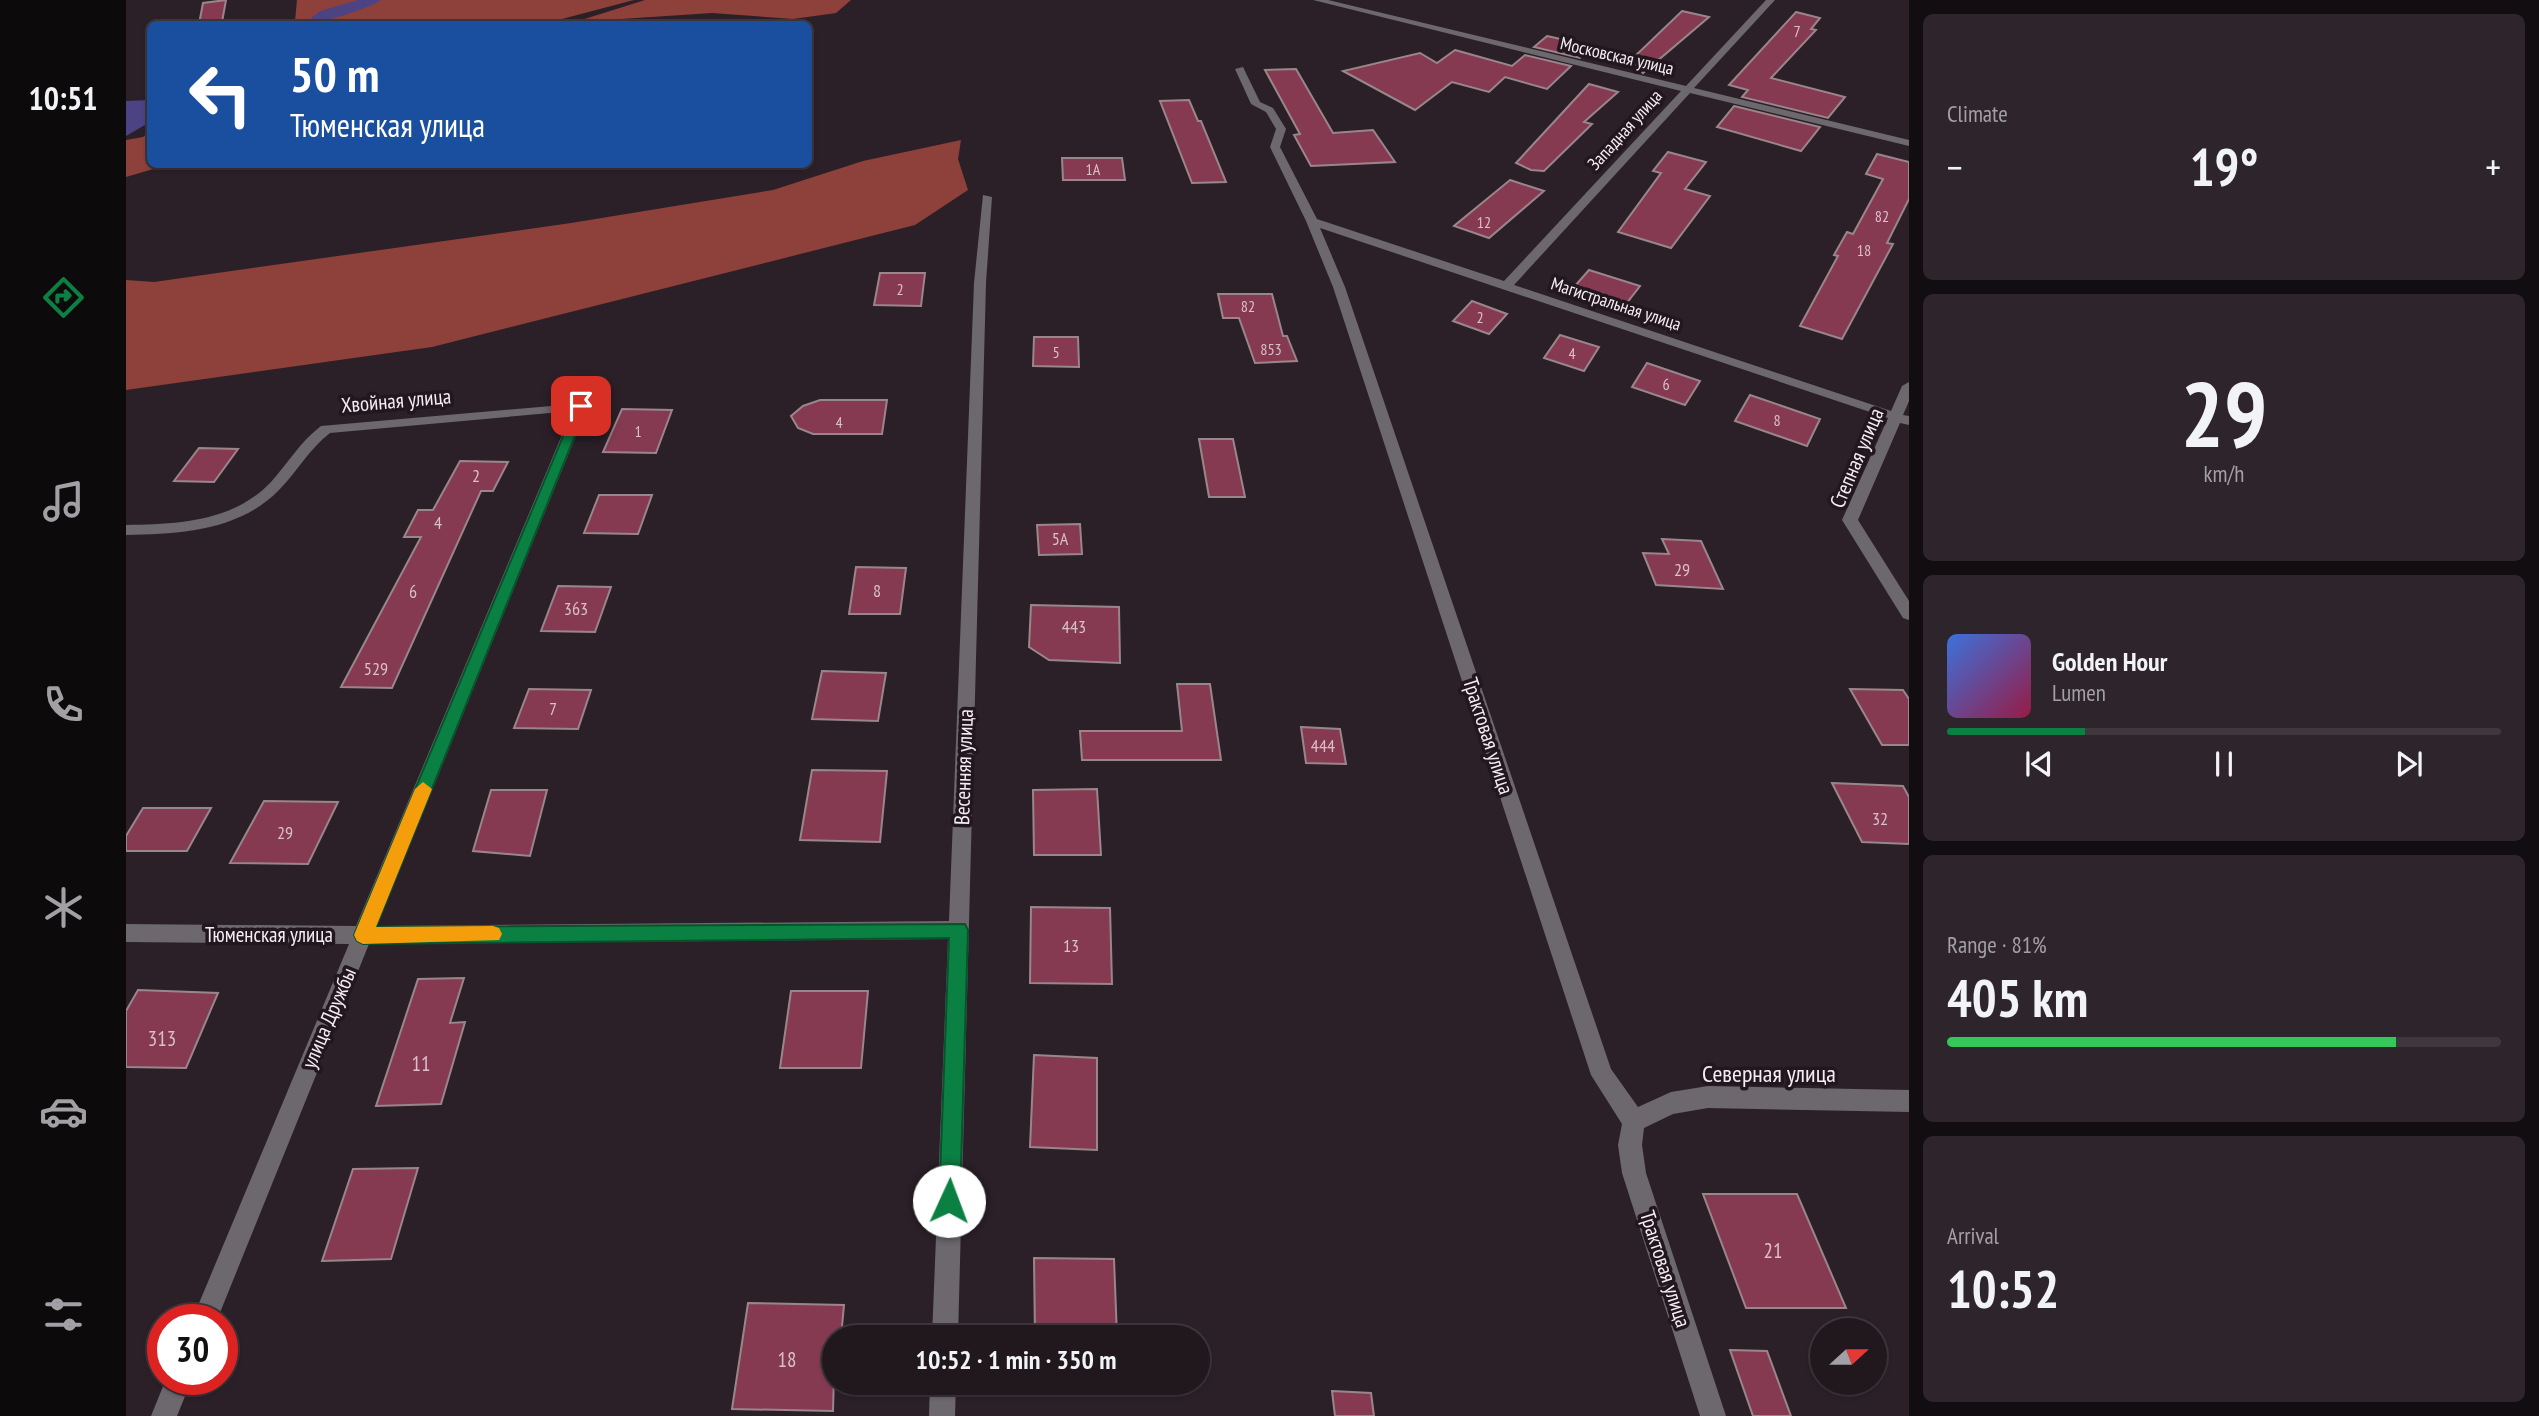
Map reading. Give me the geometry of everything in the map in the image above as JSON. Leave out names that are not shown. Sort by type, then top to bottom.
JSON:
[{"type":"street","name":"Московская улица","points":[[1317,0],[1909,143]]},
{"type":"street","name":"Западная улица","points":[[1506,286],[1771,0]]},
{"type":"street","name":"Трактовая улица","points":[[1240,69],[1256,104],[1270,110],[1281,129],[1275,146],[1312,221],[1339,287],[1602,1075],[1634,1121],[1630,1145],[1634,1173],[1713,1416]]},
{"type":"street","name":"Весенняя улица","points":[[945,1325],[980,283],[987,197]]},
{"type":"street","name":"Магистральная улица","points":[[1312,221],[1903,419]]},
{"type":"street","name":"Степная улица","points":[[1909,386],[1903,419],[1850,520],[1909,614]]},
{"type":"street","name":"Хвойная улица","points":[[126,530],[201,526],[242,511],[274,487],[309,440],[326,429],[581,406]]},
{"type":"street","name":"улица Дружбы","points":[[211,1304],[581,406]]},
{"type":"street","name":"Тюменская улица","points":[[126,933],[363,935],[959,930]]},
{"type":"street","name":"Северная улица","points":[[1634,1121],[1671,1103],[1708,1097],[1909,1101]]},
{"type":"street","points":[[164,1416],[173,1395]]},
{"type":"street","points":[[942,1416],[943,1395]]},
{"type":"shaded area","points":[[297,0],[634,0],[554,21],[295,21]]},
{"type":"shaded area","points":[[645,0],[851,0],[836,13],[793,19],[712,13],[578,21]]},
{"type":"shaded area","points":[[147,100],[147,124],[126,136],[126,101]]},
{"type":"shaded area","points":[[147,134],[147,168],[157,168],[126,177],[126,140],[143,137]]},
{"type":"shaded area","points":[[961,140],[958,159],[968,190],[915,225],[432,347],[126,390],[126,280],[154,282],[571,223],[773,190],[863,161]]},
{"type":"building","points":[[226,0],[222,21],[200,21],[203,3]]},
{"type":"building","points":[[1682,11],[1709,17],[1643,73],[1631,60]]},
{"type":"building","points":[[1796,12],[1820,18],[1811,29],[1816,30],[1771,78],[1845,97],[1828,118],[1742,97],[1748,90],[1729,85]]},
{"type":"building","points":[[1547,36],[1592,46],[1580,58],[1534,47]]},
{"type":"building","points":[[1455,50],[1512,66],[1525,55],[1571,66],[1547,89],[1505,77],[1489,92],[1452,82],[1415,110],[1343,71],[1420,53],[1437,63]]},
{"type":"building","points":[[1296,69],[1333,133],[1373,130],[1395,162],[1311,166],[1294,135],[1300,134],[1265,70]]},
{"type":"building","points":[[1589,84],[1618,92],[1584,122],[1592,124],[1544,171],[1531,170],[1516,163]]},
{"type":"building","points":[[1189,100],[1198,121],[1201,121],[1226,182],[1192,183],[1160,101]]},
{"type":"building","points":[[1734,106],[1820,127],[1801,151],[1717,127]]},
{"type":"building","points":[[1668,152],[1706,162],[1685,189],[1710,196],[1671,248],[1618,232],[1661,173],[1653,171]]},
{"type":"building","points":[[1877,154],[1909,162],[1909,199],[1887,243],[1893,244],[1842,339],[1800,326],[1838,256],[1834,255],[1847,232],[1853,234],[1883,179],[1866,174]]},
{"type":"building","points":[[1062,158],[1122,158],[1125,180],[1063,180]]},
{"type":"building","points":[[1510,180],[1544,191],[1489,238],[1454,226]]},
{"type":"building","points":[[1589,270],[1640,286],[1626,304],[1574,287]]},
{"type":"building","points":[[880,273],[925,273],[921,306],[874,305]]},
{"type":"building","points":[[1218,294],[1272,294],[1283,336],[1287,336],[1297,361],[1255,363],[1239,318],[1223,318]]},
{"type":"building","points":[[1472,301],[1507,314],[1489,334],[1453,321]]},
{"type":"building","points":[[1560,335],[1599,347],[1584,371],[1544,358]]},
{"type":"building","points":[[1034,337],[1078,337],[1079,367],[1033,366]]},
{"type":"building","points":[[1647,363],[1700,381],[1685,405],[1632,387]]},
{"type":"building","points":[[1750,395],[1820,419],[1807,446],[1735,421]]},
{"type":"building","points":[[820,400],[887,400],[882,434],[813,434],[798,428],[791,416],[803,406]]},
{"type":"building","points":[[622,409],[672,410],[656,453],[603,452]]},
{"type":"building","points":[[1199,439],[1233,439],[1245,497],[1209,497]]},
{"type":"building","points":[[199,448],[238,449],[214,482],[174,481]]},
{"type":"building","points":[[460,461],[508,462],[493,491],[481,491],[392,688],[341,687],[421,537],[404,537],[418,510],[433,510]]},
{"type":"building","points":[[599,495],[652,495],[638,534],[584,533]]},
{"type":"building","points":[[1080,524],[1082,554],[1039,555],[1037,525]]},
{"type":"building","points":[[1662,539],[1701,541],[1723,589],[1656,585],[1643,553],[1669,554]]},
{"type":"building","points":[[856,567],[906,568],[900,614],[849,614]]},
{"type":"building","points":[[558,586],[611,587],[595,632],[541,631]]},
{"type":"building","points":[[1031,605],[1119,607],[1120,663],[1049,660],[1029,647]]},
{"type":"building","points":[[822,671],[886,673],[878,721],[812,719]]},
{"type":"building","points":[[1177,684],[1210,684],[1221,760],[1082,760],[1080,731],[1182,731]]},
{"type":"building","points":[[529,689],[591,690],[578,729],[514,728]]},
{"type":"building","points":[[1850,689],[1903,690],[1909,699],[1909,745],[1882,745]]},
{"type":"building","points":[[1301,727],[1340,729],[1346,764],[1306,763]]},
{"type":"building","points":[[812,770],[887,771],[880,842],[800,840]]},
{"type":"building","points":[[1832,783],[1903,786],[1909,797],[1909,844],[1862,842]]},
{"type":"building","points":[[1097,789],[1101,855],[1034,855],[1033,790]]},
{"type":"building","points":[[491,790],[547,790],[530,856],[473,851]]},
{"type":"building","points":[[264,801],[338,802],[308,864],[230,863]]},
{"type":"building","points":[[143,808],[211,808],[187,851],[126,851],[126,836]]},
{"type":"building","points":[[1031,907],[1110,908],[1112,984],[1030,983]]},
{"type":"building","points":[[464,978],[450,1023],[465,1022],[441,1104],[376,1106],[418,979]]},
{"type":"building","points":[[138,990],[218,993],[186,1068],[126,1067],[126,1011]]},
{"type":"building","points":[[791,991],[868,991],[861,1068],[780,1068]]},
{"type":"building","points":[[1034,1055],[1097,1058],[1097,1150],[1030,1147]]},
{"type":"building","points":[[418,1168],[391,1259],[322,1261],[353,1169]]},
{"type":"building","points":[[1703,1194],[1797,1194],[1846,1308],[1746,1308]]},
{"type":"building","points":[[1034,1258],[1114,1259],[1117,1325],[1035,1325]]},
{"type":"building","points":[[748,1303],[844,1305],[842,1325],[822,1325],[822,1395],[833,1395],[833,1411],[732,1409]]},
{"type":"building","points":[[1730,1350],[1767,1351],[1791,1416],[1753,1416]]},
{"type":"building","points":[[1332,1391],[1371,1393],[1374,1416],[1335,1416]]},
{"type":"waterway","points":[[315,21],[325,14],[374,0]]},
{"type":"slow traffic","points":[[423,789],[363,935],[493,934]]},
{"type":"route","points":[[581,406],[363,935],[959,930],[949,1201]]}]
